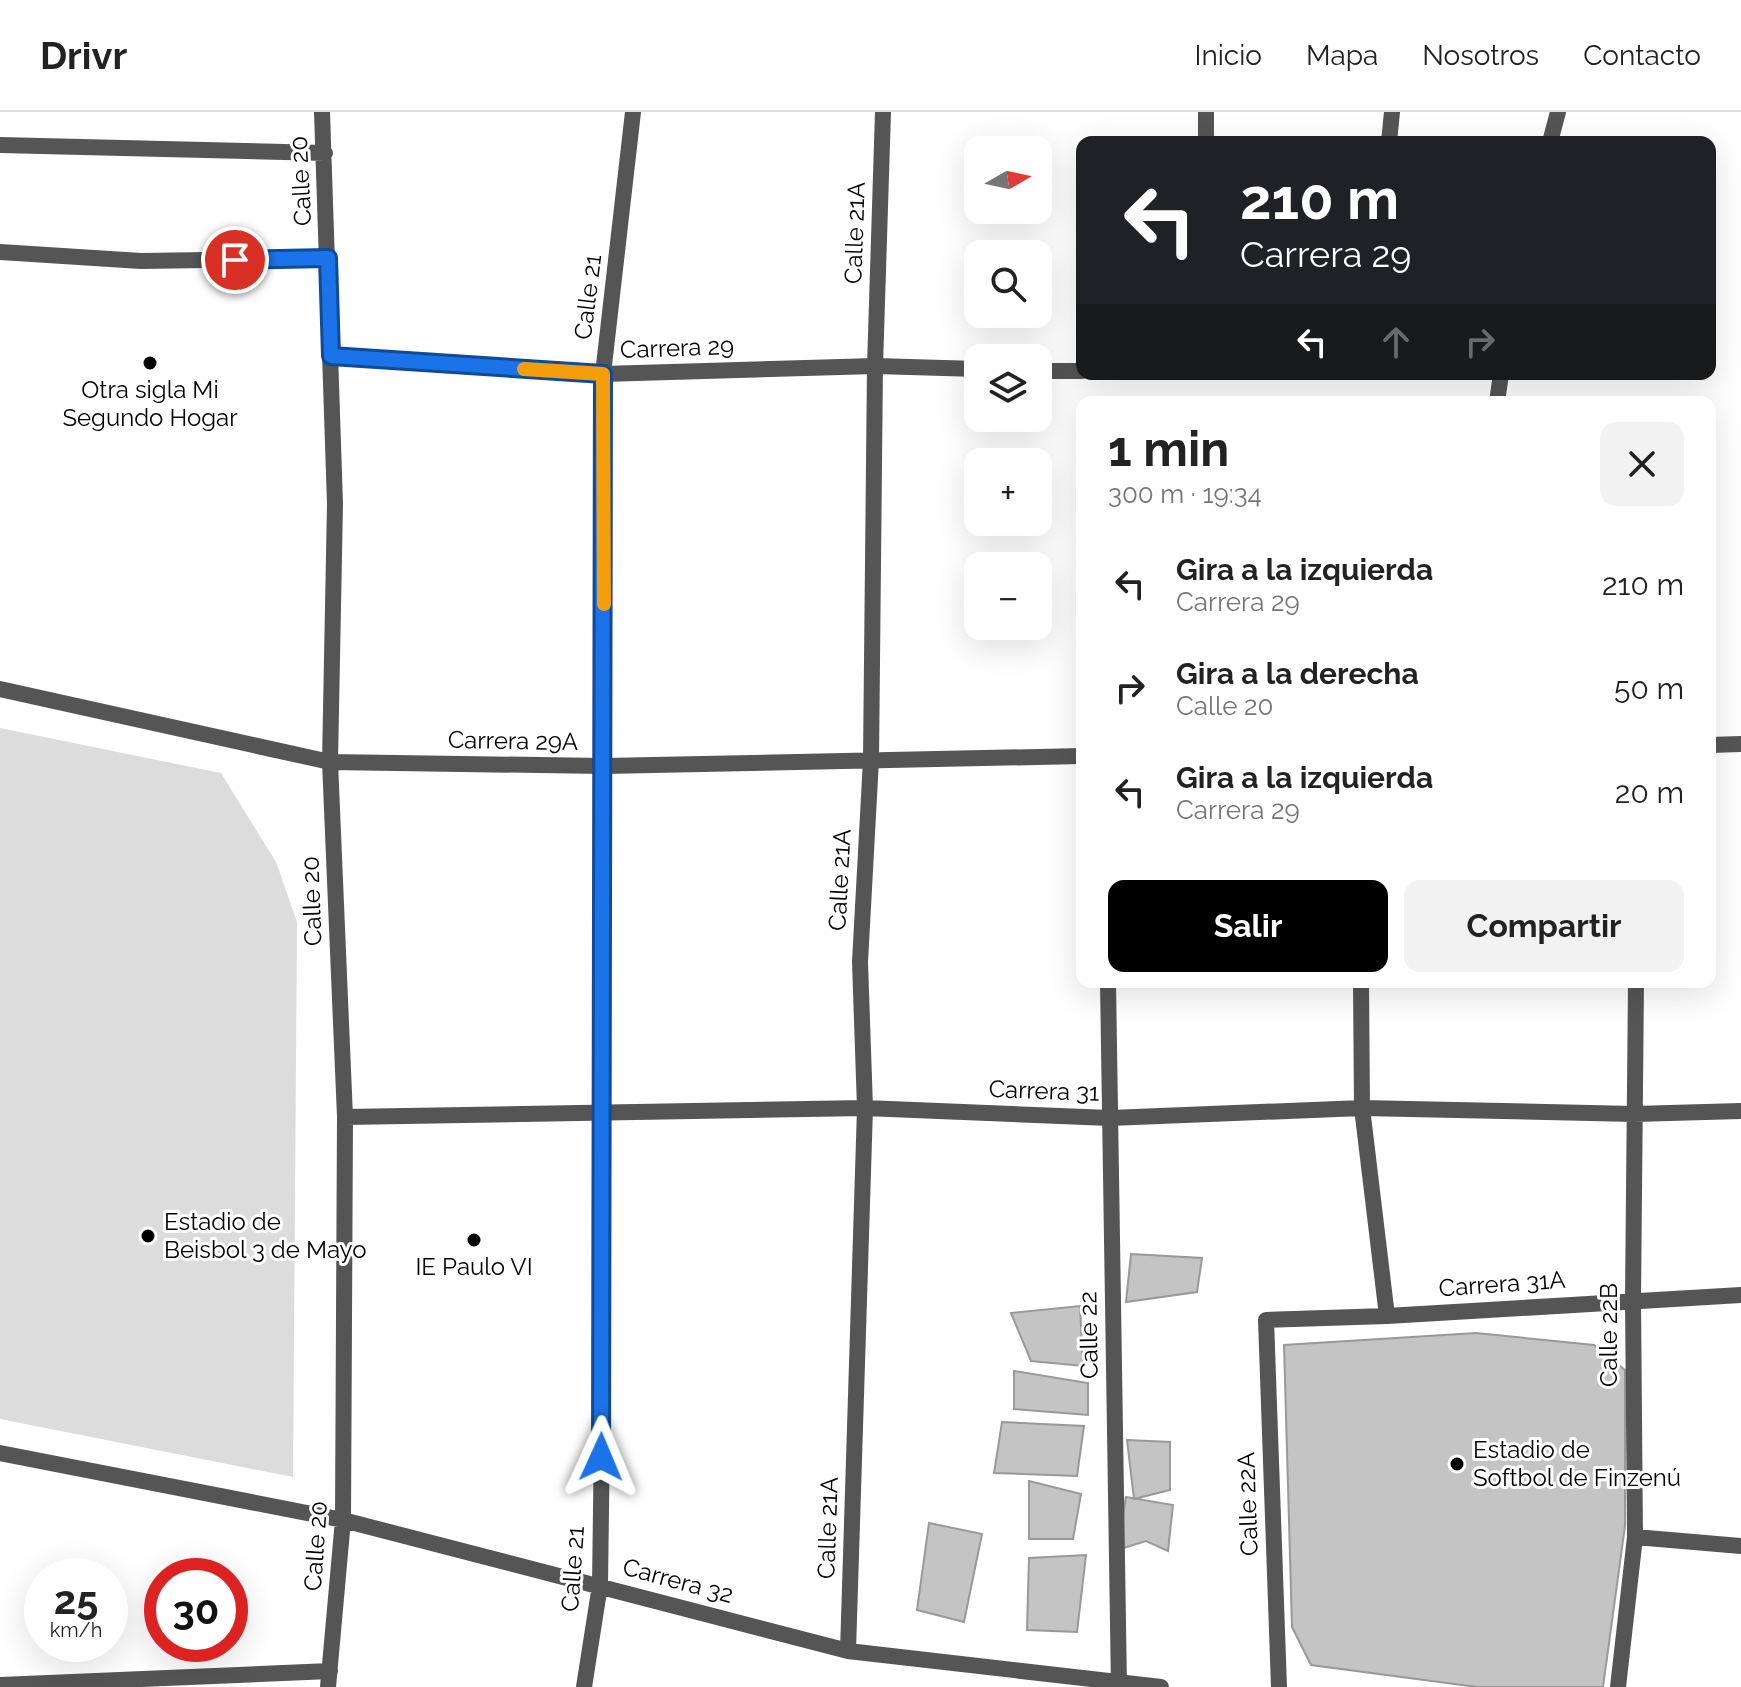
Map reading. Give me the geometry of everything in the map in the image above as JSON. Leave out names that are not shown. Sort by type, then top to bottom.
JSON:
[{"type":"street","name":"Calle 20","points":[[322,112],[335,504],[330,762],[345,1117],[343,1520],[329,1679]]},
{"type":"street","name":"Calle 21","points":[[584,1687],[600,1585],[603,374],[633,112]]},
{"type":"street","name":"Calle 21A","points":[[848,1651],[865,1108],[860,962],[871,760],[875,366],[883,112]]},
{"type":"street","points":[[1206,112],[1206,136]]},
{"type":"street","points":[[1390,136],[1392,112]]},
{"type":"street","points":[[1552,136],[1558,112]]},
{"type":"street","points":[[0,145],[325,153]]},
{"type":"street","points":[[0,252],[141,261],[328,258]]},
{"type":"street","name":"Carrera 29","points":[[331,356],[603,374],[875,366],[964,369]]},
{"type":"street","points":[[1052,371],[1076,371]]},
{"type":"street","name":"Carrera 29A","points":[[0,689],[330,762],[604,766],[1076,756]]},
{"type":"street","points":[[1716,745],[1741,744]]},
{"type":"street","name":"Calle 22","points":[[1108,988],[1119,1684]]},
{"type":"street","points":[[1361,988],[1362,1108],[1387,1316]]},
{"type":"street","name":"Calle 22B","points":[[1618,1687],[1635,1537],[1636,988]]},
{"type":"street","name":"Carrera 31","points":[[345,1117],[865,1108],[1110,1118],[1362,1108],[1634,1114],[1741,1111]]},
{"type":"street","name":"Carrera 31A","points":[[1266,1320],[1741,1295]]},
{"type":"street","name":"Calle 22A","points":[[1266,1320],[1279,1687]]},
{"type":"street","name":"Carrera 32","points":[[0,1453],[343,1520],[848,1651],[1161,1687]]},
{"type":"street","points":[[1635,1537],[1741,1546]]},
{"type":"street","points":[[0,1685],[329,1679]]},
{"type":"shaded area","name":"Estadio de Beisbol 3 de Mayo","points":[[0,728],[221,773],[276,862],[297,922],[293,1477],[0,1419]]},
{"type":"building","points":[[1131,1254],[1202,1258],[1197,1292],[1126,1302]]},
{"type":"building","points":[[1080,1306],[1083,1366],[1031,1361],[1011,1313]]},
{"type":"building","name":"Estadio de Softbol de Finzenú","points":[[1476,1333],[1594,1345],[1625,1370],[1625,1526],[1603,1687],[1477,1687],[1311,1665],[1292,1627],[1284,1345]]},
{"type":"building","points":[[1014,1371],[1088,1383],[1088,1415],[1014,1409]]},
{"type":"building","points":[[1002,1422],[1084,1426],[1077,1476],[994,1473]]},
{"type":"building","points":[[1127,1440],[1170,1442],[1170,1490],[1134,1499]]},
{"type":"building","points":[[1029,1481],[1081,1494],[1073,1539],[1029,1539]]},
{"type":"building","points":[[1126,1497],[1173,1505],[1168,1551],[1146,1541],[1117,1550]]},
{"type":"building","points":[[929,1523],[982,1534],[964,1622],[917,1610]]},
{"type":"building","points":[[1086,1555],[1077,1632],[1027,1630],[1029,1558]]},
{"type":"slow traffic","points":[[524,369],[603,374],[604,604]]},
{"type":"place","name":"Otra sigla Mi Segundo Hogar","points":[[150,363]]},
{"type":"place","name":"Estadio de Beisbol 3 de Mayo","points":[[148,1236]]},
{"type":"place","name":"IE Paulo VI","points":[[474,1240]]},
{"type":"place","name":"Estadio de Softbol de Finzenú","points":[[1457,1464]]},
{"type":"route","points":[[235,260],[328,258],[331,356],[603,374],[601,1457]]}]
